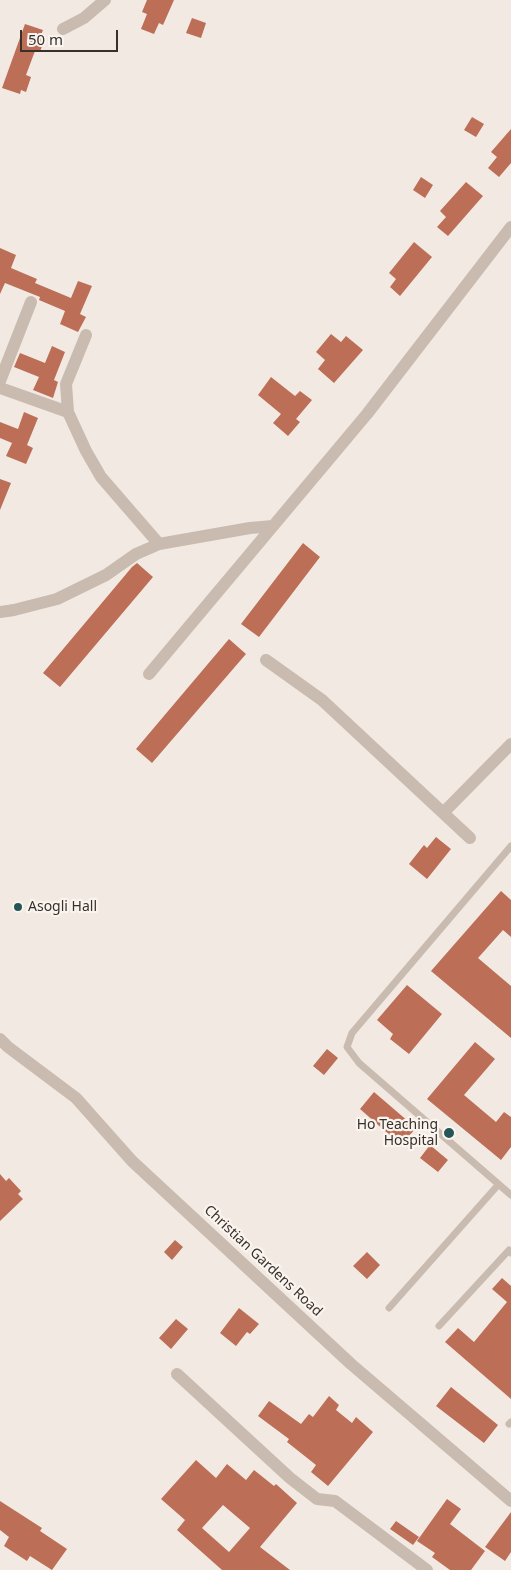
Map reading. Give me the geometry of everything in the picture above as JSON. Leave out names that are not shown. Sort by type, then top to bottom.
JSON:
[{"type":"street","points":[[63,30],[84,18],[104,0]]},
{"type":"street","points":[[149,674],[367,414],[511,227]]},
{"type":"street","points":[[0,381],[31,302]]},
{"type":"street","points":[[86,335],[66,384],[68,412],[86,451],[101,476],[159,544]]},
{"type":"street","points":[[0,388],[68,412]]},
{"type":"street","points":[[0,612],[57,599],[106,575],[136,554],[159,544],[250,528],[273,526]]},
{"type":"street","points":[[266,660],[322,700],[470,838]]},
{"type":"street","points":[[442,813],[511,744]]},
{"type":"street","name":"Christian Gardens Road","points":[[0,1039],[76,1098],[139,1168],[351,1364],[511,1501]]},
{"type":"street","points":[[177,1374],[290,1478],[317,1498],[335,1501],[427,1570]]},
{"type":"lane","points":[[511,846],[352,1033],[347,1047],[359,1064],[511,1195]]},
{"type":"lane","points":[[389,1308],[498,1185]]},
{"type":"lane","points":[[439,1326],[508,1250],[511,1253]]},
{"type":"building","points":[[147,0],[174,0],[163,25],[159,23],[154,34],[141,29],[147,14],[142,12]]},
{"type":"building","points":[[192,18],[206,23],[201,38],[186,33]]},
{"type":"building","points":[[25,24],[43,30],[41,35],[45,37],[40,52],[35,51],[26,75],[31,77],[26,92],[21,90],[20,94],[2,88]]},
{"type":"building","points":[[472,117],[484,124],[476,137],[464,130]]},
{"type":"building","points":[[511,129],[511,163],[499,177],[488,168],[497,157],[491,152]]},
{"type":"building","points":[[421,177],[433,185],[425,198],[413,190]]},
{"type":"building","points":[[466,182],[483,196],[448,236],[437,227],[446,217],[440,211]]},
{"type":"building","points":[[414,242],[432,257],[400,296],[390,287],[396,279],[389,273]]},
{"type":"building","points":[[0,248],[16,255],[11,268],[37,279],[35,283],[71,298],[78,281],[92,286],[80,314],[86,317],[78,332],[60,324],[65,311],[39,300],[40,297],[5,283],[0,294]]},
{"type":"building","points":[[331,334],[341,342],[346,336],[363,350],[334,383],[318,369],[325,360],[316,352]]},
{"type":"building","points":[[52,346],[65,352],[54,380],[58,382],[53,398],[33,390],[39,377],[14,367],[20,353],[45,363]]},
{"type":"building","points":[[271,377],[295,396],[300,391],[312,400],[296,419],[300,422],[288,436],[273,423],[281,414],[258,395]]},
{"type":"building","points":[[24,412],[38,418],[27,445],[33,448],[26,464],[6,456],[12,443],[0,438],[0,422],[18,429]]},
{"type":"building","points":[[0,479],[11,483],[0,510]]},
{"type":"building","points":[[303,543],[320,557],[259,637],[241,624]]},
{"type":"building","points":[[137,563],[153,577],[60,687],[43,673]]},
{"type":"building","points":[[229,639],[246,654],[152,763],[136,749]]},
{"type":"building","points":[[436,837],[451,849],[427,879],[409,864],[424,845],[427,848]]},
{"type":"building","points":[[501,891],[511,900],[511,937],[503,930],[478,958],[511,986],[511,1038],[431,971]]},
{"type":"building","points":[[407,985],[442,1014],[409,1054],[390,1039],[393,1034],[377,1020]]},
{"type":"building","points":[[475,1042],[495,1059],[464,1095],[496,1122],[504,1112],[511,1117],[511,1147],[501,1160],[427,1099]]},
{"type":"building","points":[[327,1049],[338,1058],[324,1075],[313,1066]]},
{"type":"building","points":[[374,1092],[416,1128],[401,1145],[360,1109]]},
{"type":"building","points":[[430,1145],[448,1160],[438,1172],[420,1158]]},
{"type":"building","points":[[0,1174],[6,1181],[9,1178],[21,1191],[18,1194],[23,1199],[0,1221]]},
{"type":"building","points":[[175,1240],[183,1247],[172,1260],[164,1252]]},
{"type":"building","points":[[367,1252],[380,1265],[367,1279],[353,1266]]},
{"type":"building","points":[[502,1278],[511,1286],[511,1399],[445,1342],[458,1328],[474,1342],[507,1302],[492,1289]]},
{"type":"building","points":[[239,1308],[259,1324],[250,1334],[247,1332],[236,1346],[220,1333]]},
{"type":"building","points":[[176,1319],[188,1329],[171,1349],[159,1338]]},
{"type":"building","points":[[451,1387],[498,1425],[484,1443],[436,1406]]},
{"type":"building","points":[[329,1396],[339,1405],[336,1410],[352,1423],[356,1417],[373,1432],[328,1486],[311,1472],[316,1465],[287,1442],[289,1439],[258,1416],[269,1401],[301,1424],[309,1414],[313,1417]]},
{"type":"building","points":[[196,1460],[216,1478],[227,1464],[246,1480],[254,1470],[274,1486],[276,1484],[297,1503],[260,1547],[290,1570],[222,1570],[177,1530],[185,1520],[161,1499]],"holes":[[[223,1505],[250,1528],[229,1552],[202,1528]]]},
{"type":"building","points":[[447,1499],[461,1509],[450,1524],[485,1551],[471,1570],[450,1570],[432,1557],[435,1553],[417,1541]]},
{"type":"building","points":[[0,1501],[42,1528],[40,1531],[67,1549],[52,1570],[30,1556],[27,1561],[4,1546],[9,1537],[0,1530]]},
{"type":"building","points":[[511,1512],[511,1552],[505,1561],[485,1547]]},
{"type":"building","points":[[396,1521],[419,1537],[413,1545],[390,1529]]},
{"type":"place","name":"Asogli Hall","points":[[18,907]]},
{"type":"place","name":"Ho Teaching Hospital","points":[[449,1133]]}]
